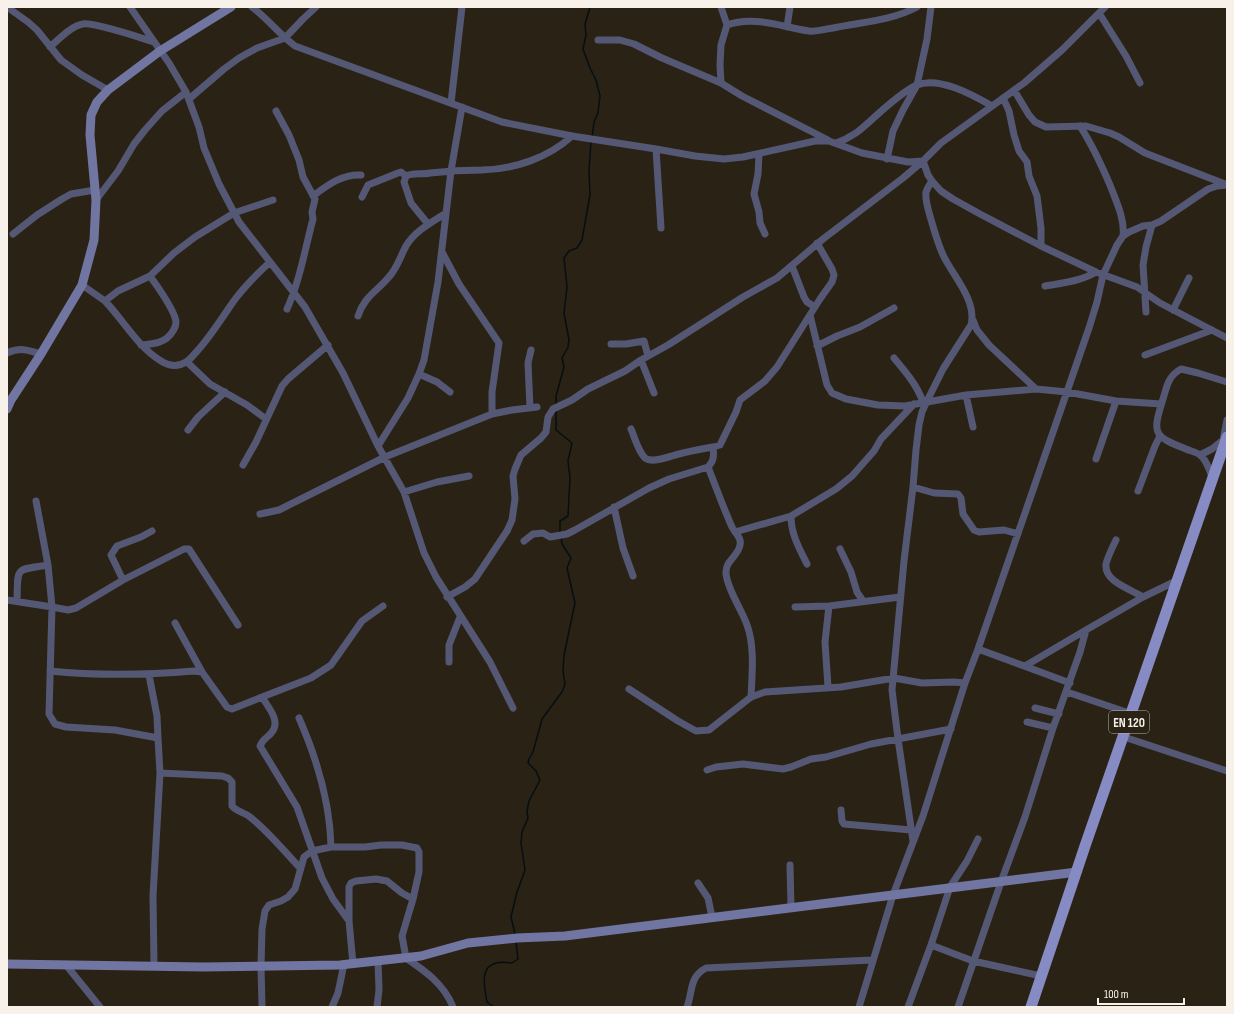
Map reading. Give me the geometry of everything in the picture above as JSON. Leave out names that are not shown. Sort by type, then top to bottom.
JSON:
[{"type":"main road","name":"EN 120","points":[[1031,1007],[1132,714],[1176,581],[1225,443]]},
{"type":"street","points":[[7,7],[37,30],[61,60],[82,75],[108,90]]},
{"type":"street","points":[[130,7],[169,63],[186,92],[199,127],[204,148],[219,184],[239,222],[295,292],[328,345],[378,446],[404,492],[424,553],[436,578],[490,662],[513,708]]},
{"type":"street","points":[[7,409],[11,400],[82,285],[94,240],[96,200],[90,135],[91,115],[97,102],[108,90],[160,51],[231,7]]},
{"type":"street","points":[[252,7],[266,18],[284,38],[295,46],[502,122],[583,138],[604,140],[695,156],[724,159],[744,157],[800,143],[846,140],[859,132],[893,101],[917,85],[928,82],[946,85],[968,93],[992,106]]},
{"type":"street","points":[[189,99],[240,58],[257,48],[284,38],[316,7]]},
{"type":"street","points":[[451,103],[462,7]]},
{"type":"street","points":[[721,7],[727,26],[721,45],[721,83]]},
{"type":"street","points":[[787,27],[790,7]]},
{"type":"street","points":[[727,26],[736,22],[757,22],[810,31],[820,31],[886,19],[908,12],[917,7]]},
{"type":"street","points":[[887,159],[893,131],[902,110],[917,85],[927,39],[931,7]]},
{"type":"street","points":[[447,597],[465,587],[475,579],[507,531],[512,520],[516,499],[514,476],[515,469],[521,455],[546,432],[548,417],[556,408],[588,389],[624,371],[743,297],[777,278],[817,244],[903,178],[941,143],[1014,90],[1062,50],[1105,7]]},
{"type":"street","points":[[1099,13],[1126,56],[1140,83]]},
{"type":"street","points":[[50,47],[73,28],[83,24],[101,27],[154,42]]},
{"type":"street","points":[[598,40],[620,40],[634,44],[662,58],[721,83],[742,96],[833,142],[862,153],[908,162],[923,161]]},
{"type":"street","points":[[1014,90],[1029,115],[1036,122],[1046,127],[1086,126],[1110,133],[1146,153],[1227,185]]},
{"type":"street","points":[[96,200],[118,171],[145,130],[162,111],[186,92]]},
{"type":"street","points":[[1004,98],[1009,111],[1019,151],[1027,162],[1029,176],[1037,196],[1041,228],[1041,246]]},
{"type":"street","points":[[378,446],[408,398],[424,360],[437,289],[451,171],[462,107]]},
{"type":"street","points":[[276,111],[289,135],[299,160],[302,177],[315,199],[312,212],[313,218],[295,292],[288,309]]},
{"type":"street","points":[[1080,126],[1101,163],[1116,200],[1123,221],[1123,236]]},
{"type":"street","points":[[428,224],[411,203],[404,182],[406,176],[412,173],[424,174],[465,170],[483,170],[530,162],[546,155],[572,136]]},
{"type":"street","points":[[656,149],[661,228]]},
{"type":"street","points":[[759,154],[758,174],[754,194],[759,212],[760,223],[765,234]]},
{"type":"street","points":[[923,161],[932,181],[941,191],[953,199],[1041,246],[1100,274],[1137,288],[1173,310],[1227,338]]},
{"type":"street","points":[[362,197],[368,185],[401,172],[406,176]]},
{"type":"street","points":[[313,196],[328,185],[344,177],[361,175]]},
{"type":"street","points":[[913,843],[892,690],[900,597],[914,487],[919,425],[925,402],[943,369],[971,325],[972,319],[971,308],[965,294],[944,256],[934,231],[927,204],[926,192],[932,181]]},
{"type":"street","points":[[859,1007],[872,960],[893,895],[913,843],[965,683],[1018,534],[1097,302],[1100,274],[1123,236],[1144,226],[1161,221],[1208,190],[1217,186],[1227,185]]},
{"type":"street","points":[[13,234],[37,215],[71,194],[95,190]]},
{"type":"street","points":[[105,301],[118,292],[150,276],[174,253],[195,237],[234,213],[274,200]]},
{"type":"street","points":[[358,316],[361,306],[366,298],[388,278],[396,267],[406,246],[412,238],[428,224],[446,213]]},
{"type":"street","points":[[1146,312],[1142,265],[1152,224]]},
{"type":"street","points":[[631,429],[640,451],[646,458],[651,460],[669,458],[677,454],[720,445],[736,412],[740,400],[765,381],[777,367],[832,282],[834,275],[832,269],[817,244]]},
{"type":"street","points":[[442,252],[459,284],[499,343],[492,392],[492,414]]},
{"type":"street","points":[[82,285],[105,301],[141,345],[160,360],[174,366],[187,362],[211,334],[247,285],[270,262]]},
{"type":"street","points":[[792,266],[804,297],[807,302],[815,308]]},
{"type":"street","points":[[1045,286],[1070,282],[1100,274]]},
{"type":"street","points":[[141,345],[154,344],[165,340],[176,328],[173,313],[150,276]]},
{"type":"street","points":[[1173,310],[1190,278]]},
{"type":"street","points":[[817,346],[860,327],[894,308]]},
{"type":"street","points":[[810,315],[827,385],[832,393],[846,399],[878,405],[905,406],[966,395],[1036,390],[1067,392],[1116,401],[1161,404]]},
{"type":"street","points":[[972,319],[977,330],[989,345],[1036,390]]},
{"type":"street","points":[[1145,355],[1212,330]]},
{"type":"street","points":[[611,344],[626,344],[644,341],[648,356]]},
{"type":"street","points":[[243,465],[256,442],[282,386],[288,378],[328,345]]},
{"type":"street","points":[[7,353],[15,349],[24,349],[40,354]]},
{"type":"street","points":[[260,514],[279,510],[385,457],[492,414],[534,408],[528,382],[528,363],[531,350]]},
{"type":"street","points":[[894,358],[914,384],[925,402]]},
{"type":"street","points":[[641,360],[654,393]]},
{"type":"street","points":[[187,362],[210,384],[247,405],[266,419]]},
{"type":"street","points":[[1213,480],[1208,467],[1200,455],[1167,442],[1157,433],[1156,427],[1168,382],[1174,373],[1181,369],[1227,382]]},
{"type":"street","points":[[419,374],[438,382],[450,392]]},
{"type":"street","points":[[188,430],[198,417],[225,392]]},
{"type":"street","points":[[966,395],[973,427]]},
{"type":"street","points":[[1096,459],[1116,401]]},
{"type":"street","points":[[735,532],[790,516],[836,489],[852,476],[874,451],[881,439],[914,404]]},
{"type":"street","points":[[1200,455],[1225,443],[1227,420]]},
{"type":"street","points":[[1138,491],[1160,436]]},
{"type":"street","points":[[524,541],[533,534],[543,533],[550,537],[567,534],[649,488],[662,482],[708,467],[712,463],[714,455],[713,447]]},
{"type":"street","points":[[708,467],[735,532],[740,540],[740,546],[726,565],[726,574],[730,588],[751,638],[751,697]]},
{"type":"street","points":[[404,492],[437,482],[468,476]]},
{"type":"street","points":[[914,487],[934,493],[958,494],[961,498],[963,514],[974,530],[979,532],[1004,530],[1018,534]]},
{"type":"street","points":[[36,501],[48,565],[52,607],[49,714],[55,724],[66,727],[115,730],[158,738]]},
{"type":"street","points":[[614,508],[623,548],[633,576]]},
{"type":"street","points":[[790,516],[793,535],[807,564]]},
{"type":"street","points":[[123,580],[111,555],[116,546],[141,537],[152,531]]},
{"type":"street","points":[[1116,540],[1106,563],[1106,569],[1109,576],[1143,597]]},
{"type":"street","points":[[7,600],[68,610],[76,608],[123,580],[184,549],[189,549],[238,625]]},
{"type":"street","points":[[840,549],[851,572],[857,592],[863,601]]},
{"type":"street","points":[[17,601],[18,577],[20,571],[25,568],[48,565]]},
{"type":"street","points":[[1025,666],[1143,597],[1176,581]]},
{"type":"street","points":[[794,607],[829,606],[900,597]]},
{"type":"street","points":[[175,624],[202,672],[227,707],[232,709],[311,678],[331,665],[362,621],[383,606]]},
{"type":"street","points":[[828,687],[825,642],[829,606]]},
{"type":"street","points":[[449,662],[449,645],[460,617]]},
{"type":"street","points":[[958,1007],[1025,817],[1053,728],[1070,683],[1086,630]]},
{"type":"street","points":[[978,649],[1070,683]]},
{"type":"street","points":[[50,671],[82,674],[202,672]]},
{"type":"street","points":[[149,674],[157,716],[160,773],[153,896],[154,966]]},
{"type":"street","points":[[629,689],[696,731],[708,730],[751,697],[765,692],[841,686],[894,678],[922,682],[965,683]]},
{"type":"street","points":[[1067,692],[1132,714]]},
{"type":"street","points":[[262,697],[274,715],[275,725],[272,732],[262,740],[260,746],[297,807],[322,878],[333,899],[349,921]]},
{"type":"street","points":[[1035,708],[1059,714]]},
{"type":"street","points":[[299,718],[313,751],[327,800],[331,829],[331,847]]},
{"type":"street","points":[[1027,722],[1053,728]]},
{"type":"street","points":[[707,770],[716,767],[743,764],[791,768],[810,759],[826,757],[870,744],[951,729]]},
{"type":"street","points":[[1124,736],[1227,771]]},
{"type":"street","points":[[160,773],[222,776],[228,778],[232,782],[232,806],[236,810],[244,812],[259,824],[300,868]]},
{"type":"street","points":[[841,810],[842,821],[844,824],[912,830]]},
{"type":"street","points":[[908,1007],[931,945],[950,887],[967,861],[978,839]]},
{"type":"street","points":[[262,1007],[260,966],[262,929],[265,911],[269,905],[281,902],[295,889],[304,857],[312,851],[331,847],[364,847],[381,844],[402,845],[416,848],[419,852],[419,872],[402,936],[403,947],[406,958],[423,970],[442,987],[450,999],[453,1007]]},
{"type":"street","points":[[790,865],[791,908]]},
{"type":"street","points":[[7,964],[204,967],[349,964],[421,956],[468,943],[565,936],[1077,872]]},
{"type":"street","points":[[332,1007],[349,964],[349,887],[351,883],[376,879],[387,880],[402,893],[413,899]]},
{"type":"street","points":[[698,883],[708,898],[712,917]]},
{"type":"street","points":[[931,945],[973,962],[1041,976]]},
{"type":"street","points":[[687,1007],[693,980],[699,971],[706,968],[872,960]]},
{"type":"street","points":[[377,1007],[379,990],[378,961]]},
{"type":"street","points":[[66,965],[100,1007]]},
{"type":"waterway","points":[[590,7],[585,24],[586,35],[583,49],[596,80],[600,96],[598,113],[594,122],[592,138]]},
{"type":"waterway","points":[[556,405],[556,396],[564,367],[562,358],[568,347],[569,340],[564,313],[567,287],[564,258],[569,251],[577,248],[582,240],[590,195],[589,171],[591,141]]},
{"type":"waterway","points":[[556,411],[556,430],[572,443],[568,461],[570,478],[568,516],[560,521],[560,534]]},
{"type":"waterway","points":[[515,934],[511,917],[517,892],[525,870],[521,843],[522,832],[528,818],[527,811],[529,801],[540,780],[536,771],[528,763],[533,752],[542,719],[562,692],[565,684],[563,671],[564,655],[575,603],[567,568],[571,558],[562,544],[561,537]]},
{"type":"waterway","points":[[494,1007],[487,1002],[484,985],[486,972],[489,967],[494,964],[502,962],[512,963],[518,959],[516,942]]}]
